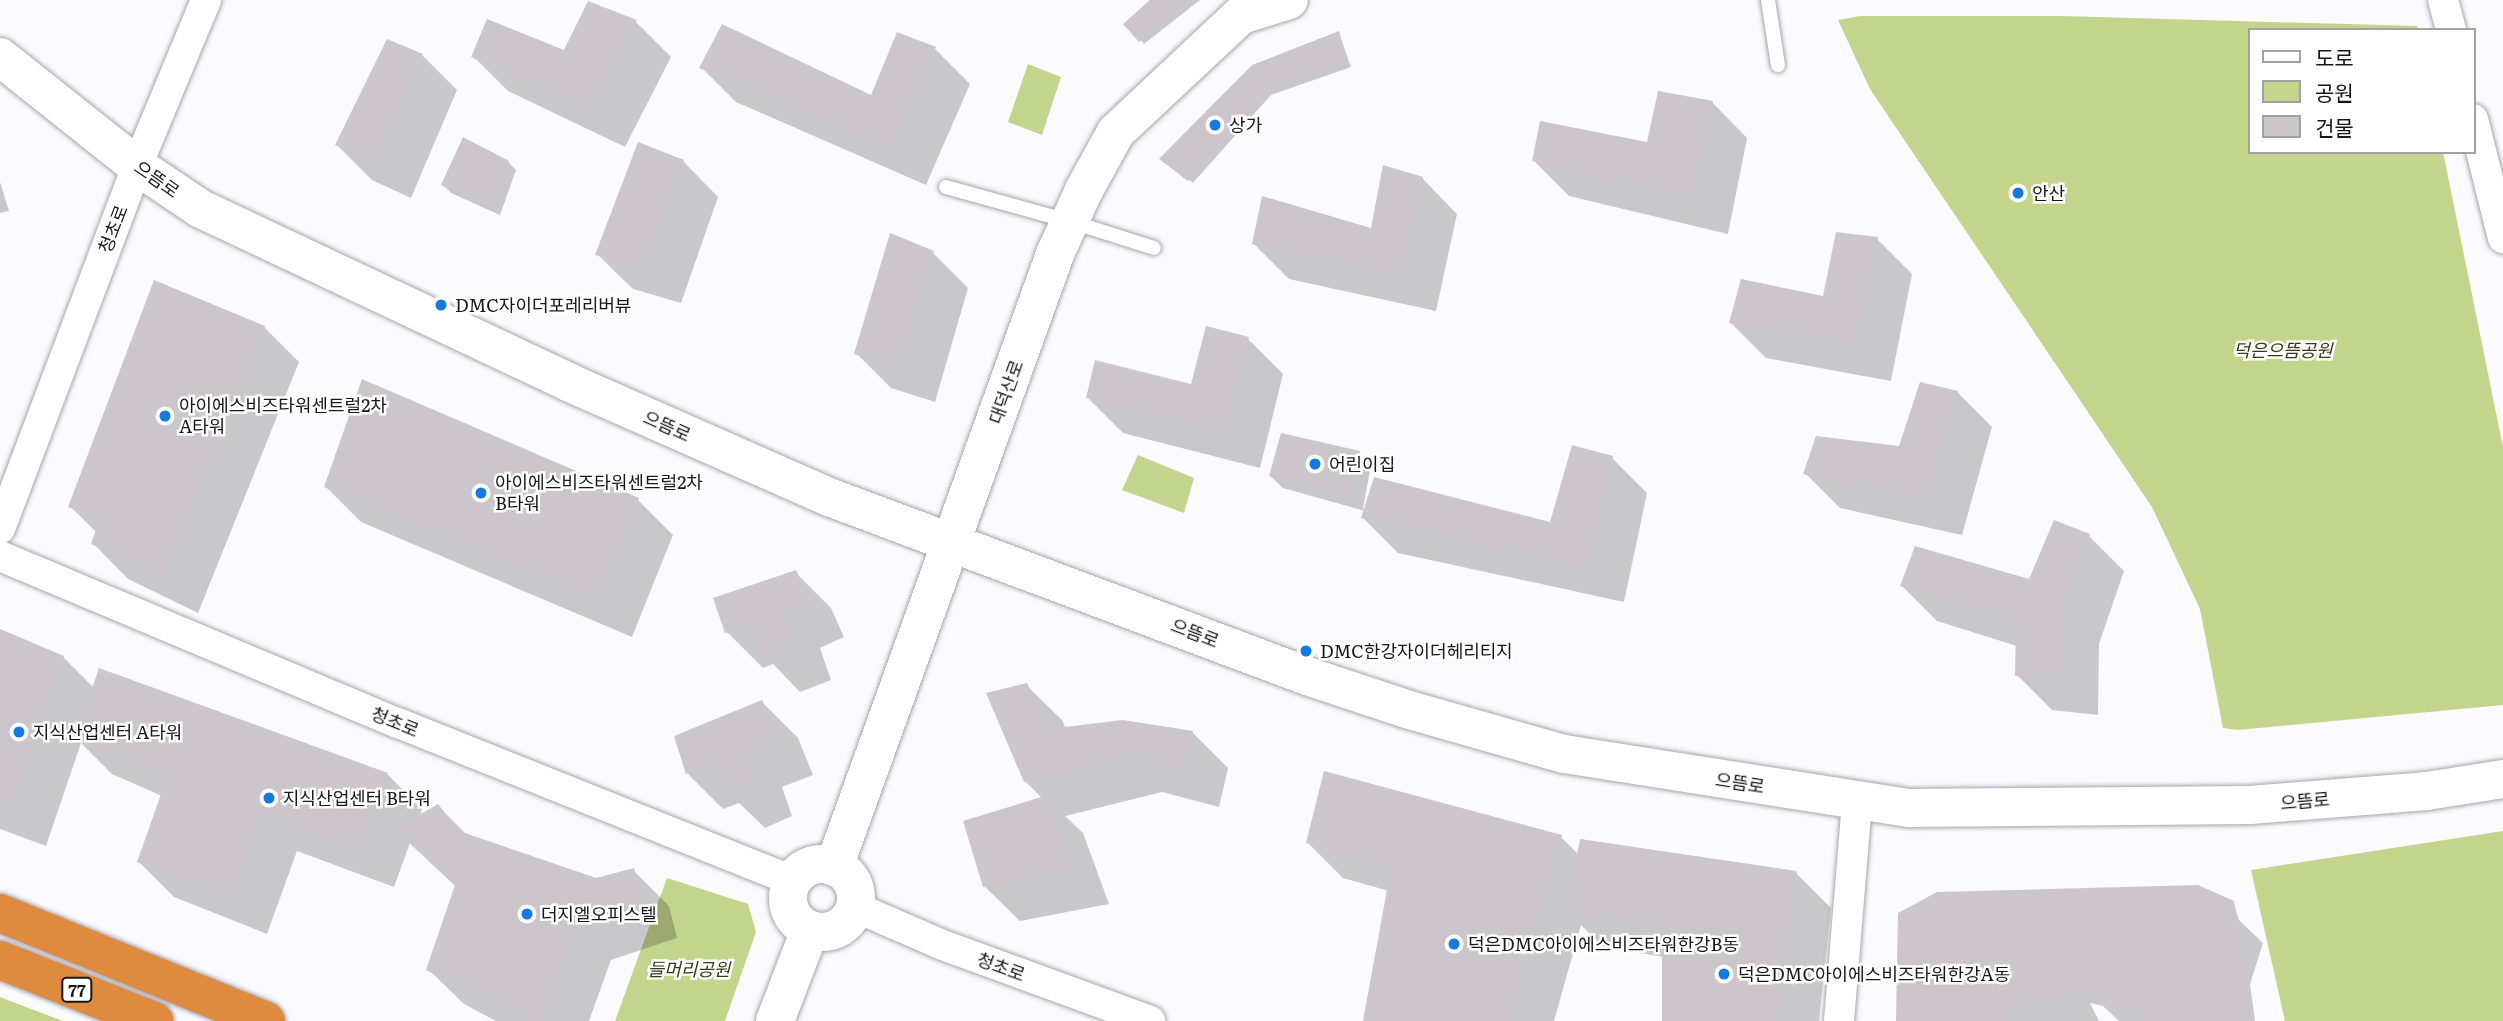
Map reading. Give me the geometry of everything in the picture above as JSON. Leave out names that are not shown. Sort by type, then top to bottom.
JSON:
[{"type":"highway","points":[[0,913],[266,1021]]},
{"type":"highway","name":"77","points":[[0,960],[154,1021]]},
{"type":"street","name":"청초로","points":[[0,529],[137,166],[206,0]]},
{"type":"street","name":"대덕산로","points":[[834,867],[1069,221],[1116,132],[1241,15],[1289,0]]},
{"type":"street","points":[[2444,0],[2451,28]]},
{"type":"street","name":"으뜸로","points":[[0,57],[137,166],[201,209],[568,382],[829,497],[950,544],[1194,632],[1307,677],[1551,750],[1857,802],[1909,808],[2250,805],[2427,791],[2503,779]]},
{"type":"street","points":[[2475,127],[2503,238]]},
{"type":"street","name":"청초로","points":[[0,556],[398,723],[793,881]]},
{"type":"street","points":[[1839,1021],[1857,802]]},
{"type":"street","points":[[811,867],[834,867],[850,878],[856,897],[855,907],[842,926],[832,931],[810,930],[792,915],[789,904],[793,881],[811,867]]},
{"type":"street","name":"청초로","points":[[855,907],[940,944],[1150,1021]]},
{"type":"street","points":[[775,1021],[810,930]]},
{"type":"lane","points":[[1769,0],[1778,65]]},
{"type":"lane","points":[[946,187],[1154,248]]},
{"type":"green space","name":"덕은으뜸공원","points":[[1860,16],[2061,16],[2417,26],[2248,28],[2248,154],[2443,154],[2503,447],[2503,705],[2238,730],[2223,728],[2200,609],[2152,507],[1870,89],[1838,20]]},
{"type":"green space","points":[[1028,64],[1061,77],[1042,135],[1008,122]]},
{"type":"green space","points":[[1138,455],[1194,478],[1184,513],[1122,490]]},
{"type":"green space","points":[[2503,831],[2503,1021],[2285,1021],[2251,870]]},
{"type":"green space","name":"들머리공원","points":[[667,878],[748,904],[756,932],[725,1021],[615,1021]]},
{"type":"green space","points":[[0,997],[26,1007],[63,1021],[0,1021]]},
{"type":"building","points":[[1150,0],[1193,0],[1139,42],[1123,24]]},
{"type":"building","points":[[588,1],[637,20],[589,113],[471,57],[487,19],[564,50]]},
{"type":"building","points":[[722,24],[871,95],[897,32],[936,47],[890,151],[699,68]]},
{"type":"building","name":"상가","points":[[1339,31],[1348,63],[1268,92],[1188,181],[1159,159],[1252,65]]},
{"type":"building","points":[[387,39],[423,54],[375,164],[335,145]]},
{"type":"building","points":[[1658,91],[1713,101],[1693,200],[1532,161],[1540,121],[1647,142]]},
{"type":"building","points":[[463,137],[509,161],[492,208],[441,185]]},
{"type":"building","points":[[638,142],[684,160],[646,269],[595,255]]},
{"type":"building","points":[[1383,165],[1423,177],[1401,277],[1252,244],[1262,196],[1371,228]]},
{"type":"building","points":[[1836,232],[1878,237],[1857,346],[1729,323],[1741,279],[1823,296]]},
{"type":"building","points":[[890,233],[934,251],[900,368],[854,354]]},
{"type":"building","name":"아이에스비즈타워센트럴2차 A타워","points":[[154,280],[265,326],[163,579],[91,544],[99,521],[68,507]]},
{"type":"building","points":[[1206,326],[1249,337],[1225,434],[1086,398],[1095,360],[1191,384]]},
{"type":"building","name":"아이에스비즈타워센트럴2차 B타워","points":[[362,379],[639,498],[597,603],[324,487]]},
{"type":"building","points":[[1920,382],[1958,391],[1927,501],[1803,474],[1816,436],[1899,446]]},
{"type":"building","name":"어린이집","points":[[1281,433],[1360,451],[1351,499],[1269,476]]},
{"type":"building","points":[[1572,445],[1613,456],[1589,568],[1361,518],[1374,477],[1550,522]]},
{"type":"building","points":[[2054,520],[2090,534],[2065,608],[2063,681],[2015,676],[2016,623],[1900,586],[1915,546],[2029,579]]},
{"type":"building","points":[[796,570],[810,601],[785,612],[796,644],[763,657],[751,625],[725,633],[713,598]]},
{"type":"building","name":"지식산업센터 A타워","points":[[0,629],[64,656],[10,812],[0,808]]},
{"type":"building","name":"지식산업센터 B타워","points":[[99,668],[388,773],[359,853],[262,817],[232,900],[137,862],[166,780],[75,739]]},
{"type":"building","points":[[1027,683],[1048,729],[1123,720],[1193,731],[1184,772],[1126,757],[1024,782],[986,693]]},
{"type":"building","points":[[762,700],[779,739],[748,752],[758,780],[728,794],[717,763],[686,774],[674,736]]},
{"type":"building","name":"덕은DMC아이에스비즈타워한강B동","points":[[1324,771],[1562,835],[1509,1021],[1363,1021],[1391,868],[1306,843]]},
{"type":"building","points":[[1048,795],[1075,869],[983,887],[963,821]]},
{"type":"building","name":"더지엘오피스텔","points":[[438,804],[459,831],[596,878],[634,868],[643,903],[576,926],[541,1021],[526,1021],[426,970],[455,885],[394,829]]},
{"type":"building","name":"덕은DMC아이에스비즈타워한강A동","points":[[1580,839],[1797,871],[1780,1021],[1662,1021],[1662,928],[1566,912]]},
{"type":"building","points":[[2198,885],[2234,901],[2254,1017],[2245,1021],[2140,1021],[2138,1014],[2074,997],[2009,1008],[2006,1021],[1896,1021],[1898,913],[1937,892]]},
{"type":"place","name":"상가","points":[[1215,125]]},
{"type":"place","name":"안산","points":[[2018,193]]},
{"type":"place","name":"DMC자이더포레리버뷰","points":[[441,305]]},
{"type":"place","name":"아이에스비즈타워센트럴2차 A타워","points":[[165,416]]},
{"type":"place","name":"어린이집","points":[[1315,464]]},
{"type":"place","name":"아이에스비즈타워센트럴2차 B타워","points":[[481,493]]},
{"type":"place","name":"DMC한강자이더헤리티지","points":[[1306,651]]},
{"type":"place","name":"지식산업센터 A타워","points":[[19,732]]},
{"type":"place","name":"지식산업센터 B타워","points":[[269,798]]},
{"type":"place","name":"더지엘오피스텔","points":[[527,914]]},
{"type":"place","name":"덕은DMC아이에스비즈타워한강B동","points":[[1454,944]]},
{"type":"place","name":"덕은DMC아이에스비즈타워한강A동","points":[[1724,974]]}]
